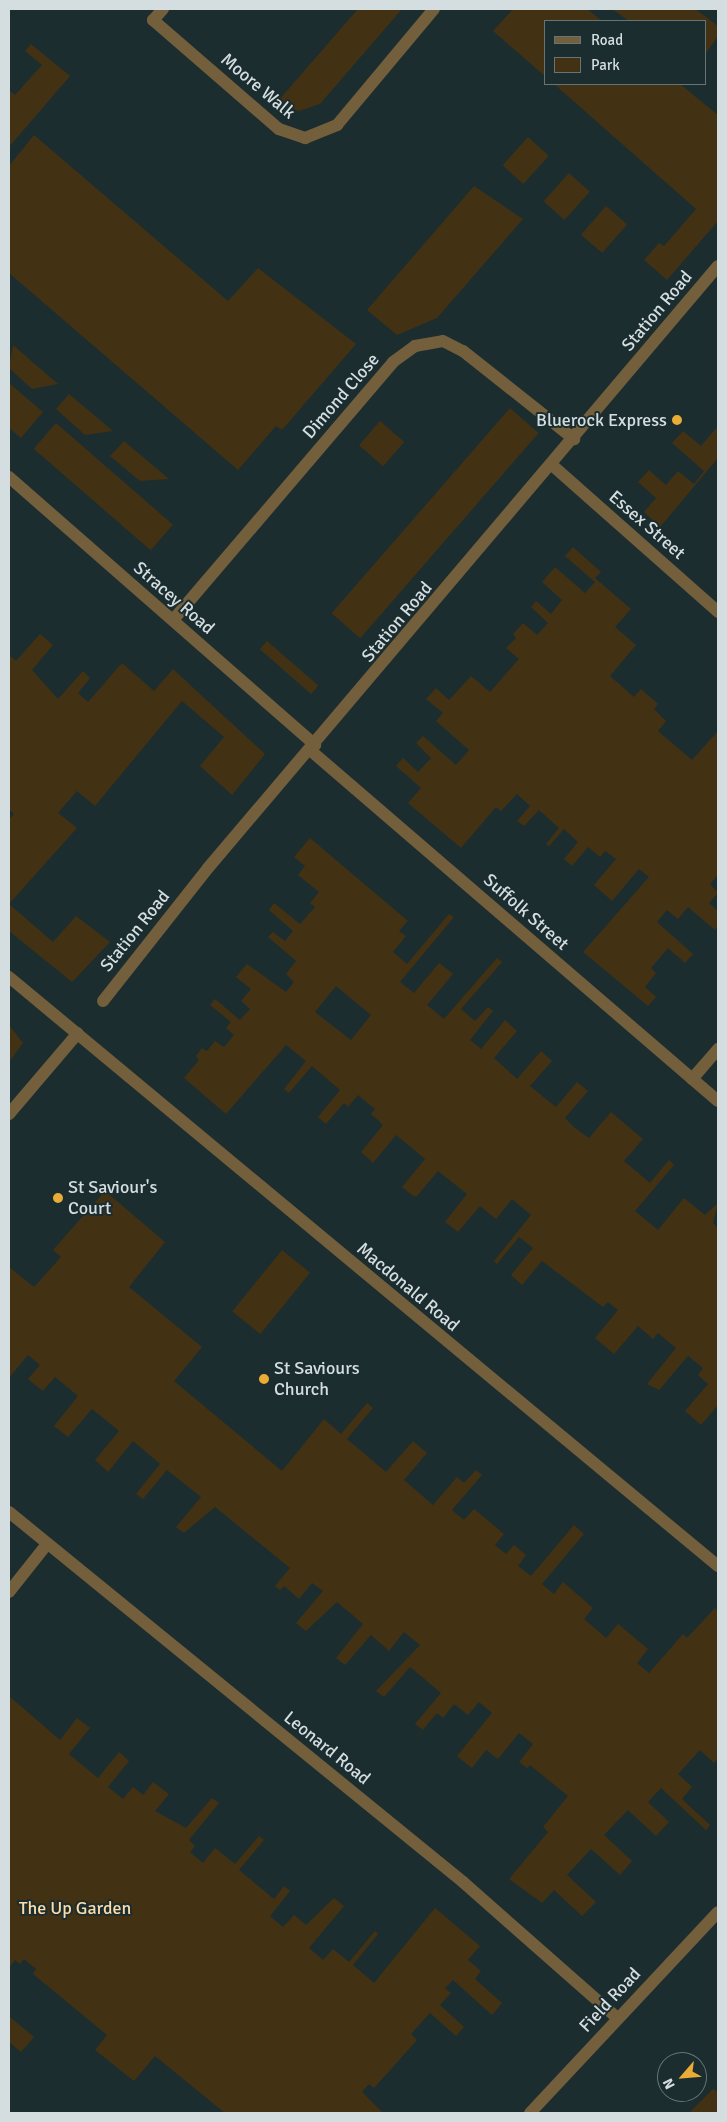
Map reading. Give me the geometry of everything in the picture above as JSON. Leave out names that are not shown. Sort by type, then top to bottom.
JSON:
[{"type":"street","name":"Moore Walk","points":[[163,9],[153,20],[279,129],[305,138],[337,125],[434,9]]},
{"type":"street","name":"Station Road","points":[[103,1001],[718,266]]},
{"type":"street","name":"Dimond Close","points":[[173,620],[393,362],[415,346],[443,341],[463,351],[574,439]]},
{"type":"street","name":"Essex Street","points":[[552,465],[718,612]]},
{"type":"street","name":"Stracey Road","points":[[9,477],[173,620],[313,748]]},
{"type":"street","name":"Suffolk Street","points":[[313,748],[718,1101]]},
{"type":"street","name":"Macdonald Road","points":[[9,977],[718,1566]]},
{"type":"street","points":[[9,1114],[78,1033]]},
{"type":"street","points":[[692,1079],[718,1049]]},
{"type":"street","name":"Leonard Road","points":[[9,1512],[463,1882],[617,2018]]},
{"type":"street","points":[[9,1592],[47,1544]]},
{"type":"street","name":"Field Road","points":[[530,2113],[718,1912]]},
{"type":"green space","points":[[358,9],[402,9],[320,104],[299,111],[284,106],[278,101]]},
{"type":"green space","points":[[513,9],[587,9],[601,20],[544,20],[544,75],[493,31]]},
{"type":"green space","points":[[612,9],[695,9],[718,26],[718,36],[707,52],[707,20],[628,20]]},
{"type":"green space","points":[[31,44],[70,76],[9,147],[9,90],[15,95],[42,65],[25,51]]},
{"type":"green space","points":[[555,85],[681,85],[718,115],[718,221],[667,280],[644,260],[659,243],[664,246],[696,209]]},
{"type":"green space","points":[[34,135],[228,301],[258,268],[356,344],[282,430],[276,426],[238,470],[9,273],[9,166]]},
{"type":"green space","points":[[528,137],[549,156],[523,184],[503,165]]},
{"type":"green space","points":[[569,173],[590,192],[564,220],[544,201]]},
{"type":"green space","points":[[474,186],[523,219],[437,318],[397,335],[367,310]]},
{"type":"green space","points":[[606,206],[627,224],[602,253],[581,235]]},
{"type":"green space","points":[[13,345],[58,384],[32,389],[9,368]]},
{"type":"green space","points":[[9,383],[43,412],[21,438],[9,428]]},
{"type":"green space","points":[[69,394],[113,431],[85,435],[56,409]]},
{"type":"green space","points":[[510,408],[539,433],[360,638],[332,613]]},
{"type":"green space","points":[[380,421],[404,442],[383,466],[359,445]]},
{"type":"green space","points":[[56,423],[173,525],[151,550],[34,449]]},
{"type":"green space","points":[[718,426],[718,458],[660,527],[644,512],[656,498],[638,482],[649,470],[666,485],[678,471],[694,484],[704,471],[672,443],[683,431],[701,446]]},
{"type":"green space","points":[[124,441],[169,479],[140,481],[110,456]]},
{"type":"green space","points":[[573,547],[601,572],[595,578],[631,609],[615,627],[636,645],[610,676],[634,697],[641,689],[658,704],[654,709],[666,721],[658,731],[692,760],[718,731],[718,875],[710,884],[718,893],[709,903],[718,911],[718,925],[715,930],[688,907],[678,919],[667,910],[657,922],[693,954],[685,963],[668,948],[651,968],[656,973],[645,987],[656,997],[648,1006],[583,952],[649,877],[639,869],[612,901],[594,885],[616,859],[605,851],[600,857],[588,847],[572,866],[564,859],[578,842],[564,829],[549,846],[546,844],[559,828],[539,810],[524,826],[517,821],[530,806],[517,794],[501,811],[496,807],[461,848],[408,803],[421,788],[396,766],[403,758],[418,772],[431,758],[416,743],[423,736],[456,765],[469,750],[436,721],[443,713],[426,699],[436,688],[449,700],[471,676],[490,692],[519,659],[506,648],[516,638],[513,634],[523,623],[537,635],[548,623],[531,607],[536,601],[551,614],[562,600],[542,582],[555,567],[585,593],[595,582],[565,556]]},
{"type":"green space","points":[[40,634],[53,645],[32,670],[58,699],[83,671],[90,678],[78,693],[88,702],[122,663],[154,691],[173,669],[265,754],[232,795],[200,766],[224,737],[182,701],[95,806],[77,791],[58,813],[77,828],[9,904],[9,819],[14,814],[9,809],[9,655],[16,661]]},
{"type":"green space","points":[[267,641],[318,686],[311,694],[260,649]]},
{"type":"green space","points":[[310,838],[408,921],[399,931],[406,936],[393,952],[407,964],[449,914],[454,917],[400,982],[414,993],[439,963],[453,974],[427,1005],[444,1019],[497,958],[502,962],[461,1009],[475,1021],[488,1007],[493,1011],[470,1040],[481,1049],[505,1020],[517,1031],[494,1058],[517,1079],[541,1051],[552,1061],[530,1086],[556,1107],[577,1082],[588,1091],[565,1118],[575,1128],[589,1138],[611,1112],[643,1139],[624,1161],[650,1183],[669,1160],[674,1165],[635,1211],[658,1230],[684,1198],[705,1215],[718,1203],[713,1223],[718,1228],[718,1405],[701,1425],[685,1411],[708,1384],[698,1375],[703,1368],[688,1356],[659,1390],[647,1384],[676,1348],[658,1333],[653,1339],[638,1326],[614,1354],[595,1338],[618,1310],[608,1302],[603,1307],[542,1261],[522,1285],[511,1275],[533,1248],[519,1237],[497,1264],[494,1261],[531,1215],[512,1199],[496,1219],[480,1206],[458,1232],[445,1222],[467,1194],[438,1171],[416,1197],[402,1187],[425,1159],[396,1135],[373,1163],[361,1152],[383,1125],[371,1114],[375,1109],[358,1095],[348,1107],[344,1103],[326,1124],[318,1117],[340,1090],[312,1066],[289,1093],[284,1089],[306,1061],[286,1045],[226,1114],[184,1078],[199,1060],[196,1056],[202,1048],[207,1051],[215,1041],[224,1047],[234,1035],[226,1028],[231,1022],[210,1005],[215,999],[240,1020],[250,1009],[241,1001],[251,989],[236,977],[247,964],[286,992],[294,982],[286,974],[296,961],[268,937],[273,932],[285,941],[293,931],[269,910],[274,903],[300,924],[315,907],[310,903],[319,892],[298,875],[305,866],[294,857]],"holes":[[[336,986],[371,1015],[351,1040],[315,1012]]]},
{"type":"green space","points":[[9,904],[53,942],[76,916],[110,942],[72,982],[9,931]]},
{"type":"green space","points":[[9,1025],[23,1043],[9,1062]]},
{"type":"green space","points":[[105,1191],[165,1242],[129,1287],[202,1347],[174,1381],[282,1471],[324,1419],[341,1434],[367,1403],[373,1408],[347,1439],[386,1472],[413,1441],[427,1453],[404,1480],[433,1505],[457,1477],[464,1483],[476,1470],[482,1475],[452,1510],[464,1520],[474,1509],[490,1522],[504,1534],[495,1545],[506,1554],[514,1545],[526,1555],[518,1566],[531,1576],[574,1525],[584,1534],[542,1584],[554,1594],[563,1582],[593,1608],[584,1619],[606,1638],[618,1624],[648,1649],[637,1663],[649,1673],[683,1634],[687,1638],[715,1608],[718,1611],[718,1759],[714,1763],[700,1750],[678,1774],[692,1787],[682,1799],[710,1825],[706,1830],[661,1788],[648,1802],[669,1822],[656,1836],[628,1810],[604,1835],[632,1861],[620,1875],[591,1849],[567,1875],[596,1902],[582,1916],[554,1890],[542,1903],[509,1879],[548,1832],[543,1827],[568,1796],[530,1765],[527,1768],[519,1762],[533,1744],[519,1733],[498,1759],[486,1750],[472,1768],[457,1756],[492,1713],[479,1702],[468,1715],[454,1704],[443,1718],[437,1713],[423,1730],[415,1724],[441,1693],[410,1667],[384,1697],[376,1691],[420,1645],[404,1632],[389,1651],[371,1635],[345,1665],[336,1658],[363,1624],[337,1602],[306,1631],[296,1623],[323,1591],[312,1583],[299,1599],[284,1586],[280,1590],[275,1586],[290,1568],[215,1507],[184,1533],[176,1527],[201,1497],[167,1470],[143,1499],[136,1494],[160,1464],[133,1441],[108,1472],[95,1460],[119,1431],[92,1409],[68,1437],[54,1426],[78,1396],[55,1377],[43,1391],[35,1385],[28,1379],[40,1365],[28,1355],[9,1378],[9,1267],[34,1287],[61,1257],[53,1250]]},
{"type":"green space","points":[[282,1250],[310,1273],[260,1334],[232,1311]]},
{"type":"green space","name":"The Up Garden","points":[[9,1696],[60,1740],[77,1718],[90,1728],[69,1754],[98,1778],[119,1752],[129,1761],[108,1787],[123,1799],[133,1787],[143,1795],[153,1782],[169,1794],[155,1811],[186,1828],[212,1798],[219,1803],[189,1840],[195,1846],[190,1852],[203,1863],[215,1848],[235,1864],[259,1836],[264,1840],[239,1870],[274,1899],[284,1886],[290,1891],[270,1916],[283,1927],[294,1915],[306,1925],[334,1898],[344,1906],[309,1948],[323,1960],[333,1949],[349,1962],[375,1931],[378,1934],[353,1965],[374,1983],[435,1908],[480,1946],[468,1960],[481,1971],[475,1979],[502,2003],[492,2015],[453,1980],[445,1988],[451,1993],[440,2005],[464,2027],[456,2036],[430,2013],[411,2034],[417,2040],[374,2088],[369,2084],[362,2092],[383,2113],[225,2113],[155,2056],[134,2081],[95,2050],[107,2035],[33,1974],[36,1969],[24,1959],[20,1964],[15,1960],[9,1968]]},
{"type":"green space","points":[[9,2016],[34,2037],[21,2052],[9,2042]]},
{"type":"green space","points":[[713,2089],[718,2092],[718,2113],[689,2113],[700,2102],[707,2102],[707,2095]]},
{"type":"place","name":"Bluerock Express","points":[[677,420]]},
{"type":"place","name":"St Saviour's Court","points":[[58,1198]]},
{"type":"place","name":"St Saviours Church","points":[[264,1379]]}]
